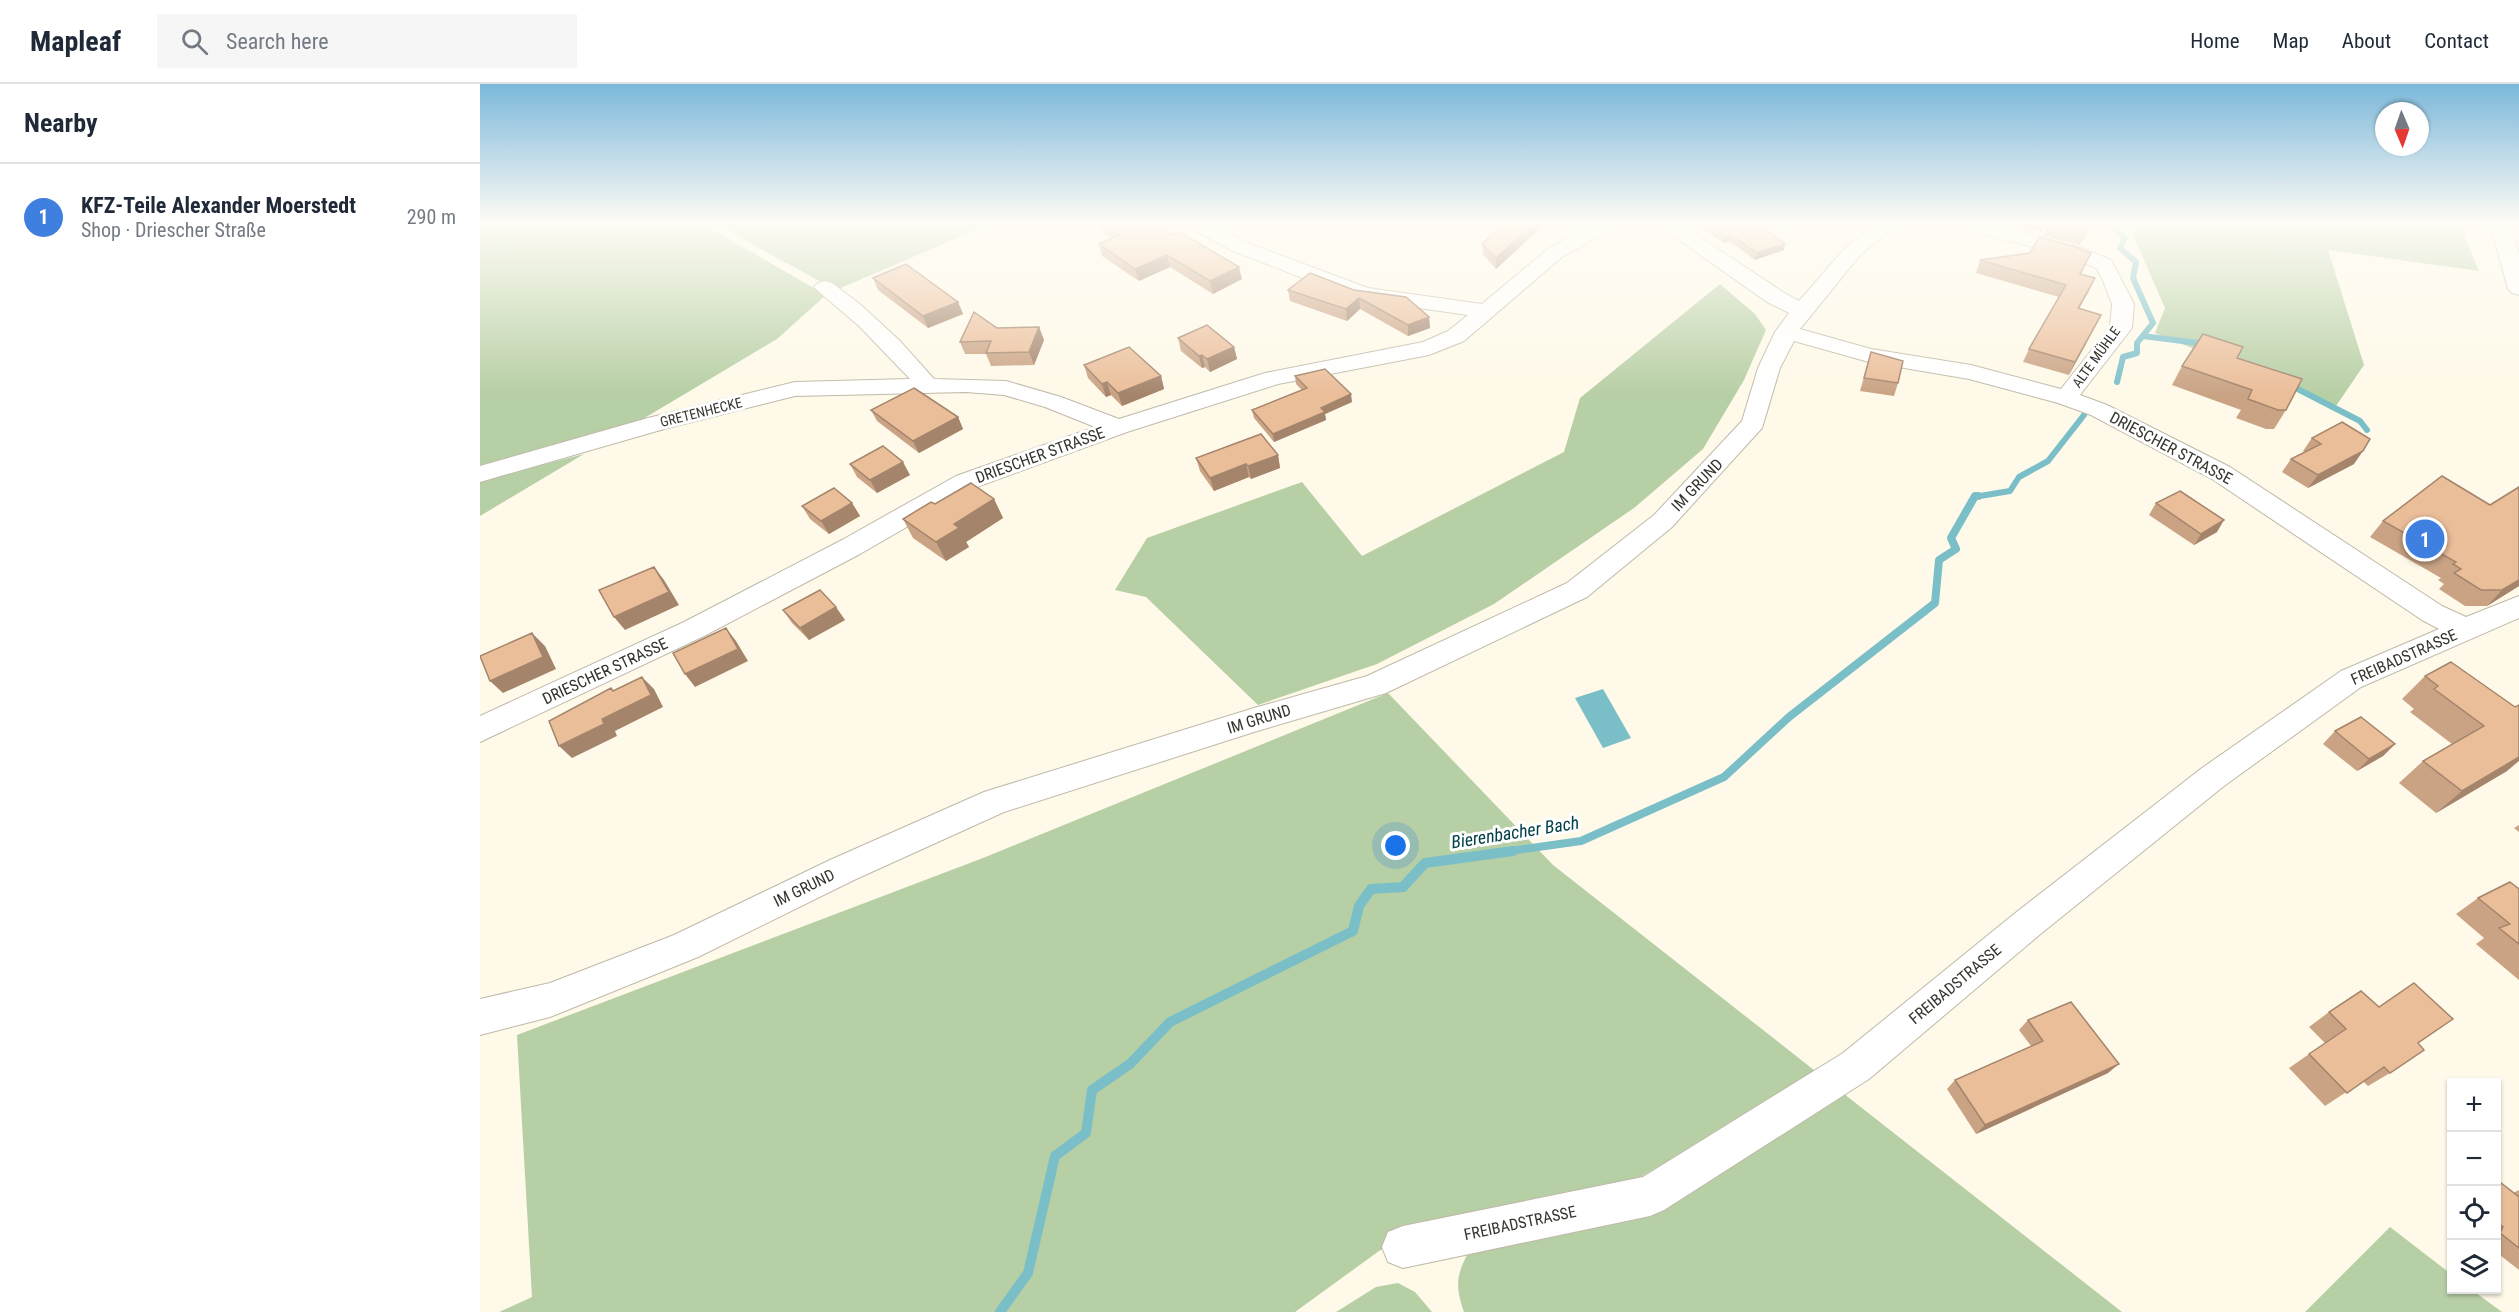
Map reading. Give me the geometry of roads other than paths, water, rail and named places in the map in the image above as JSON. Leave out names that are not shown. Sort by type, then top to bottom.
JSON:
[{"type":"street","points":[[1328,280],[1364,294],[1488,311]]},
{"type":"street","name":"DRIESCHER STRASSE","points":[[480,730],[694,629],[851,547],[965,482],[1118,427],[1273,378],[1430,348],[1456,336],[1523,280]]},
{"type":"street","name":"DRIESCHER STRASSE","points":[[1750,280],[1775,297],[1794,321],[1869,355],[1971,372],[2066,398],[2099,410],[2151,434],[2222,473],[2432,613],[2464,629]]},
{"type":"street","name":"IM GRUND","points":[[480,1017],[550,1000],[686,946],[842,870],[994,802],[1254,720],[1375,685],[1577,590],[1663,521],[1754,423],[1769,368],[1794,321],[1828,280]]},
{"type":"street","name":"ALTE MÜHLE","points":[[2066,398],[2121,328],[2123,304],[2113,280]]},
{"type":"street","points":[[825,287],[844,301],[906,360],[928,386]]},
{"type":"street","name":"GRETENHECKE","points":[[480,474],[657,423],[795,389],[966,385],[1006,388],[1053,402],[1118,427]]},
{"type":"street","points":[[2464,629],[2519,606]]},
{"type":"street","name":"FREIBADSTRASSE","points":[[1403,1247],[1650,1196],[1856,1066],[2026,925],[2213,777],[2351,680],[2464,629]]},
{"type":"water","points":[[1603,689],[1631,738],[1603,748],[1575,698]]},
{"type":"waterway","name":"Bierenbacher Bach","points":[[2117,382],[2123,357],[2137,353],[2137,343],[2153,323],[2134,280]]},
{"type":"waterway","points":[[2143,336],[2206,344]]},
{"type":"waterway","points":[[2288,384],[2360,421],[2367,430]]},
{"type":"waterway","name":"Bierenbacher Bach","points":[[1974,497],[2010,491],[2019,477],[2048,461],[2084,415]]},
{"type":"waterway","name":"Bierenbacher Bach","points":[[1974,497],[1978,496]]},
{"type":"waterway","name":"Bierenbacher Bach","points":[[1503,852],[1581,841],[1724,777],[1789,717],[1935,603],[1939,560],[1956,549],[1951,538],[1974,497]]},
{"type":"waterway","name":"Bierenbacher Bach","points":[[1000,1312],[1028,1273],[1055,1156],[1086,1133],[1092,1090],[1130,1064],[1170,1022],[1353,931],[1359,906],[1371,889],[1403,887],[1425,863],[1513,851]]},
{"type":"place","name":"KFZ-Teile Alexander Moerstedt","points":[[2425,539]]}]
